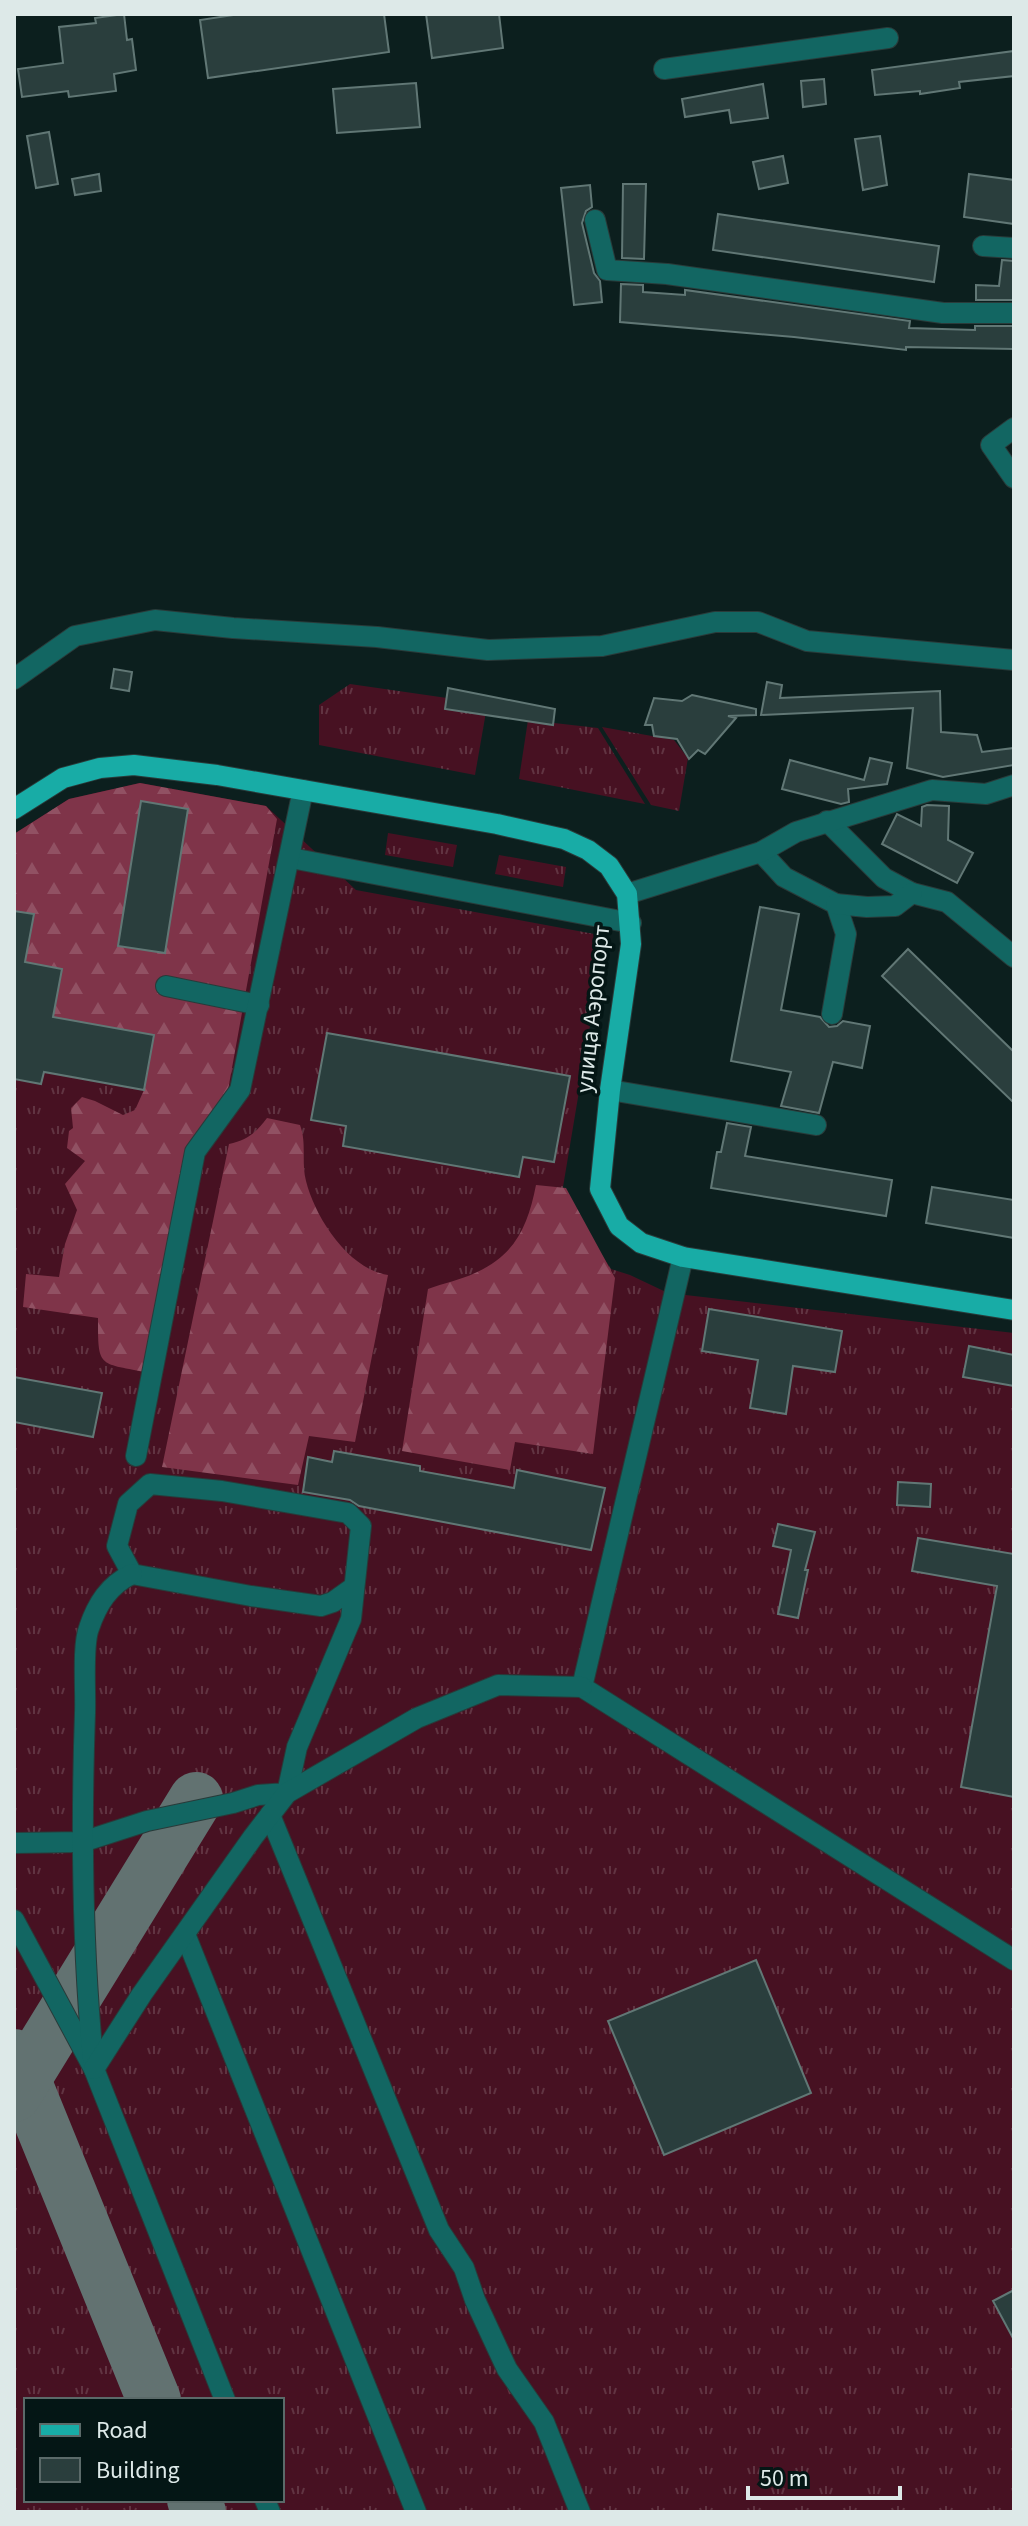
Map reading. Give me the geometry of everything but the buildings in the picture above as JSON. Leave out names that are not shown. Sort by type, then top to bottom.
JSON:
[{"type":"main road","name":"улица Аэропорт","points":[[14,809],[63,778],[118,765],[144,766],[217,775],[497,824],[564,839],[588,850],[609,866],[627,894],[631,923],[631,944],[610,1090],[600,1189],[619,1226],[641,1243],[683,1257],[1014,1310]]},
{"type":"lane","points":[[664,69],[888,38]]},
{"type":"lane","points":[[595,220],[607,270],[667,274],[943,313],[1014,313]]},
{"type":"lane","points":[[983,246],[1014,248]]},
{"type":"lane","points":[[1014,428],[991,445],[1014,478]]},
{"type":"lane","points":[[14,679],[75,636],[155,620],[377,637],[488,650],[602,646],[715,622],[758,622],[807,641],[1014,660]]},
{"type":"lane","points":[[627,894],[761,852],[796,832],[827,821],[932,790],[986,794],[1014,785]]},
{"type":"lane","points":[[136,1456],[195,1152],[240,1090],[303,790]]},
{"type":"lane","points":[[827,821],[884,878],[912,893],[947,902],[1014,957]]},
{"type":"lane","points":[[761,852],[784,877],[836,904],[895,906],[912,893]]},
{"type":"lane","points":[[291,858],[631,923]]},
{"type":"lane","points":[[832,1014],[846,934],[836,904]]},
{"type":"lane","points":[[166,986],[259,1005]]},
{"type":"lane","points":[[610,1090],[816,1125]]},
{"type":"lane","points":[[582,1687],[683,1257]]},
{"type":"lane","points":[[132,1574],[117,1546],[128,1504],[150,1484],[222,1491],[348,1513],[361,1526],[351,1619],[297,1747],[287,1793]]},
{"type":"lane","points":[[94,2069],[88,2008],[82,1842],[87,1631],[107,1591],[132,1574],[321,1606],[333,1602],[354,1587]]},
{"type":"lane","points":[[321,1606],[337,1618],[345,1634]]},
{"type":"lane","points":[[94,2069],[185,1934],[287,1793],[417,1718],[498,1685],[582,1687],[1014,1960]]},
{"type":"lane","points":[[14,1843],[82,1842],[147,1821],[258,1795],[287,1793]]},
{"type":"lane","points":[[270,1815],[439,2230],[464,2268],[475,2300],[507,2369],[544,2422],[580,2512]]},
{"type":"lane","points":[[14,1920],[94,2069],[224,2398]]},
{"type":"lane","points":[[185,1934],[416,2512]]},
{"type":"green space","points":[[350,684],[447,698],[486,712],[475,775],[319,745],[319,705]]},
{"type":"green space","points":[[528,720],[598,728],[645,804],[519,779]]},
{"type":"green space","points":[[602,727],[674,740],[688,758],[679,811],[651,805]]},
{"type":"green space","points":[[140,783],[266,806],[356,890],[605,936],[562,1193],[611,1269],[668,1293],[1014,1333],[1014,2512],[14,2512],[14,834],[69,799]]},
{"type":"green space","points":[[140,783],[266,806],[277,819],[228,1090],[210,1119],[145,1372],[118,1367],[104,1360],[100,1354],[98,1318],[23,1307],[26,1274],[59,1277],[65,1244],[77,1210],[65,1184],[85,1161],[67,1148],[69,1131],[73,1128],[71,1108],[82,1097],[123,1115],[135,1110],[144,1090],[154,1035],[53,1017],[62,969],[25,962],[34,915],[14,911],[14,834],[69,799]]},
{"type":"green space","points":[[388,833],[457,845],[453,867],[385,855]]},
{"type":"green space","points":[[499,855],[566,867],[563,887],[495,874]]},
{"type":"green space","points":[[267,1118],[300,1125],[306,1181],[325,1225],[360,1263],[388,1275],[355,1442],[309,1436],[298,1485],[162,1467],[229,1144],[251,1135]]},
{"type":"green space","points":[[536,1185],[566,1188],[615,1278],[593,1454],[515,1442],[510,1470],[402,1451],[428,1289],[470,1275],[501,1257],[524,1226]]},
{"type":"taxiway","points":[[14,2095],[196,1799]]},
{"type":"taxiway","points":[[14,2056],[153,2398]]},
{"type":"taxiway","points":[[195,2502],[199,2512]]}]
